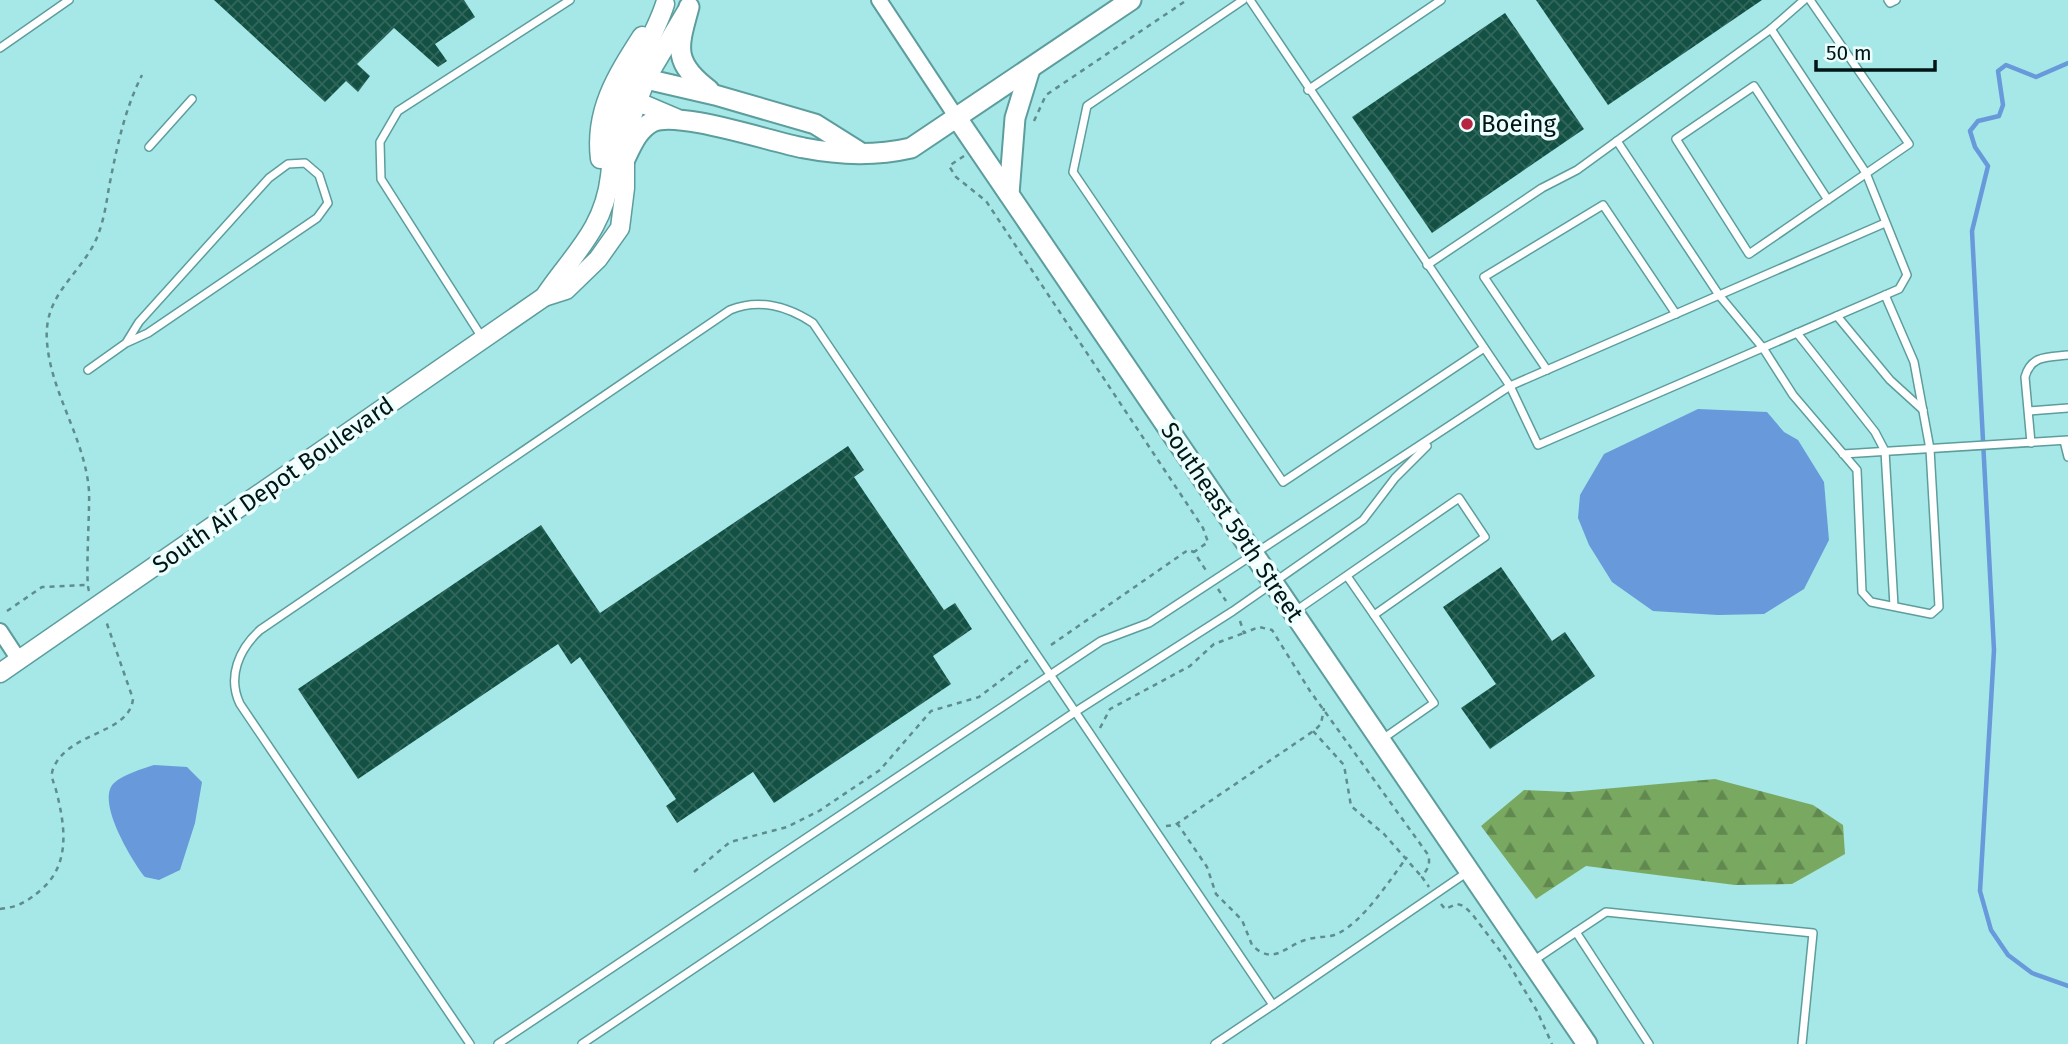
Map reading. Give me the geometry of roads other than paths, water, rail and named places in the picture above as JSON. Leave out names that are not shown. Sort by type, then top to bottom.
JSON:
[{"type":"main road","points":[[624,161],[639,132],[653,122],[676,118],[808,149],[879,155],[911,148],[1131,0]]},
{"type":"main road","points":[[691,3],[679,44],[682,61],[690,75],[715,94]]},
{"type":"main road","points":[[1009,194],[1015,118],[1030,69]]},
{"type":"main road","points":[[646,79],[715,94],[815,124],[862,154]]},
{"type":"main road","name":"Southeast 59th Street","points":[[957,118],[1587,1044]]},
{"type":"street","name":"Southeast 59th Street","points":[[879,0],[957,118]]},
{"type":"street","points":[[632,94],[646,79],[691,3]]},
{"type":"street","name":"South Air Depot Boulevard","points":[[605,193],[599,148],[602,110],[612,81],[663,6]]},
{"type":"street","points":[[632,94],[663,6]]},
{"type":"street","name":"South Air Depot Boulevard","points":[[544,297],[566,290],[598,259],[620,228],[625,188],[625,135],[632,94]]},
{"type":"street","name":"South Air Depot Boulevard","points":[[0,673],[544,297],[586,244],[610,178],[617,111],[632,94]]},
{"type":"street","points":[[632,94],[676,118]]},
{"type":"street","points":[[0,631],[19,660]]},
{"type":"lane","points":[[0,48],[69,0]]},
{"type":"lane","points":[[484,340],[381,179],[380,142],[398,111],[570,0]]},
{"type":"lane","points":[[1243,0],[1087,106],[1073,172],[1283,482],[1484,348]]},
{"type":"lane","points":[[1250,0],[1308,90],[1510,386],[1538,445],[1899,289],[1907,275],[1866,173],[1771,29]]},
{"type":"lane","points":[[1308,90],[1441,0]]},
{"type":"lane","points":[[1427,265],[1617,141],[1771,29],[1804,0]]},
{"type":"lane","points":[[1810,0],[1909,144],[1866,173],[1828,200],[1749,254],[1676,139],[1755,86],[1828,200]]},
{"type":"lane","points":[[1888,0],[1891,4],[1896,0]]},
{"type":"lane","points":[[149,147],[192,99]]},
{"type":"lane","points":[[1617,141],[1719,295],[1763,348],[1793,395],[1857,470],[1862,592],[1871,602],[1931,614],[1939,607],[1930,449],[1914,362],[1885,295]]},
{"type":"lane","points":[[88,370],[126,343],[148,334],[317,218],[328,203],[319,175],[305,163],[288,164],[269,178],[139,322],[126,343]]},
{"type":"lane","points":[[1547,370],[1484,277],[1603,205],[1676,314]]},
{"type":"lane","points":[[498,1044],[1101,641],[1149,623],[1510,386],[1885,223]]},
{"type":"lane","points":[[470,1044],[240,704],[234,679],[239,659],[250,639],[260,630],[730,310],[742,305],[764,303],[792,310],[813,323],[1273,1005]]},
{"type":"lane","points":[[1837,316],[1890,380],[1923,410]]},
{"type":"lane","points":[[1797,333],[1875,432],[1885,452],[1894,606]]},
{"type":"lane","points":[[2031,443],[2025,377],[2028,367],[2037,358],[2068,355]]},
{"type":"lane","points":[[2029,411],[2068,408]]},
{"type":"lane","points":[[582,1044],[1363,520],[1395,478],[1440,433]]},
{"type":"lane","points":[[1843,454],[2066,441],[2068,457]]},
{"type":"lane","points":[[1294,612],[1459,498],[1485,537],[1374,615]]},
{"type":"lane","points":[[1347,576],[1434,703],[1381,740]]},
{"type":"lane","points":[[1215,1044],[1469,870]]},
{"type":"lane","points":[[1531,962],[1606,912],[1813,933],[1802,1044]]},
{"type":"lane","points":[[1576,932],[1649,1044]]},
{"type":"water","points":[[1698,409],[1767,412],[1784,432],[1798,440],[1824,482],[1829,540],[1804,589],[1764,614],[1718,615],[1653,611],[1612,582],[1589,545],[1578,518],[1580,495],[1604,454]]},
{"type":"water","points":[[154,765],[187,767],[202,782],[195,823],[180,870],[159,880],[145,877],[139,869],[118,831],[109,803],[109,792],[114,783],[128,774]]},
{"type":"waterway","points":[[2068,63],[2036,77],[2006,65],[1998,71],[2003,105],[1999,116],[1978,121],[1970,131],[1975,147],[1988,166],[1972,231],[1994,650],[1980,891],[1991,930],[2008,955],[2032,973],[2068,986]]},
{"type":"place","name":"Boeing","points":[[1467,124]]}]
